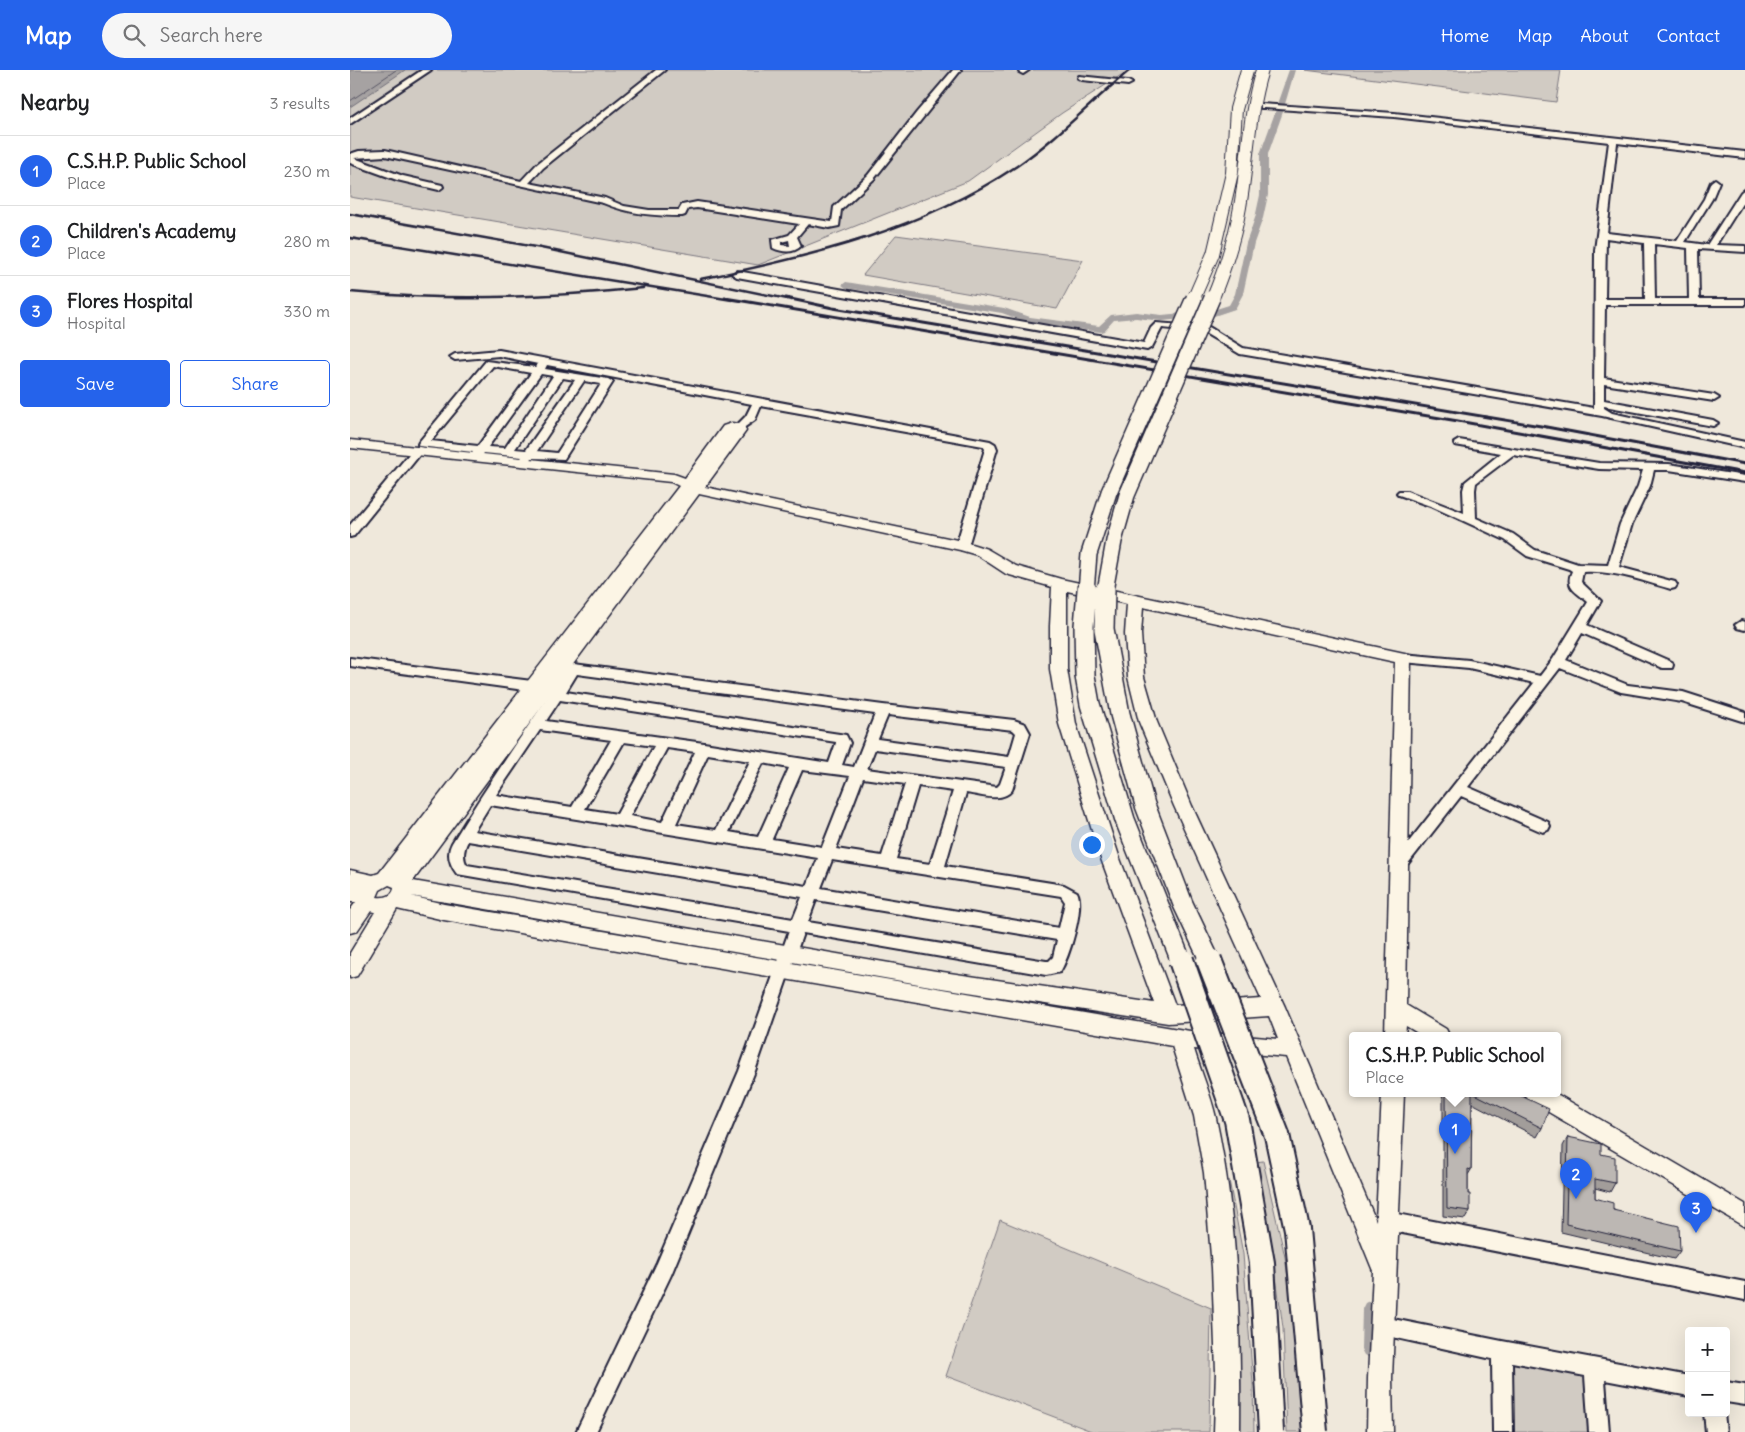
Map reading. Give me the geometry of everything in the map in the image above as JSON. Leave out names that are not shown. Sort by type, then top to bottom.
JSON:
[{"type":"main road","points":[[1247,70],[1236,109],[1232,173],[1213,254],[1109,492],[1098,523],[1089,554],[1084,634],[1085,676],[1088,694],[1125,820],[1192,988],[1237,1120],[1262,1263],[1271,1432]]},
{"type":"main road","points":[[1262,70],[1254,93],[1240,209],[1220,280],[1127,495],[1105,584],[1104,629],[1120,714],[1145,805],[1184,904],[1209,959],[1277,1135],[1297,1229],[1316,1432]]},
{"type":"street","points":[[350,122],[427,70]]},
{"type":"street","points":[[525,185],[525,181],[540,166],[662,70]]},
{"type":"street","points":[[350,159],[359,154],[385,153],[605,201],[622,208],[649,212],[682,213],[685,207],[697,205],[830,225],[836,224],[837,209],[848,201],[871,177],[957,70]]},
{"type":"street","points":[[1082,78],[1128,83]]},
{"type":"street","points":[[1264,106],[1394,116],[1745,155]]},
{"type":"street","points":[[1603,413],[1599,409],[1602,235],[1614,140]]},
{"type":"street","points":[[350,159],[363,162],[376,170],[394,176],[439,187]]},
{"type":"street","points":[[1679,245],[1708,199],[1714,182]]},
{"type":"street","points":[[1710,248],[1745,192]]},
{"type":"street","points":[[792,237],[805,222]]},
{"type":"street","points":[[1602,235],[1679,245],[1745,249]]},
{"type":"street","points":[[1649,242],[1650,302]]},
{"type":"street","points":[[1692,246],[1694,302]]},
{"type":"street","points":[[737,274],[875,300],[986,316],[1147,347],[1156,328],[1160,325],[1205,329],[1240,351],[1603,413],[1745,445]]},
{"type":"street","points":[[1600,302],[1745,302]]},
{"type":"street","points":[[455,357],[495,352],[542,366],[582,375],[608,382],[560,457],[527,458],[508,452],[478,453],[423,444],[490,363],[542,366],[560,374],[582,375],[758,402],[989,444],[992,449],[962,546]]},
{"type":"street","points":[[478,453],[542,366]]},
{"type":"street","points":[[508,452],[560,374]]},
{"type":"street","points":[[527,458],[582,375]]},
{"type":"street","points":[[1599,380],[1714,398]]},
{"type":"street","points":[[350,970],[382,892],[532,686],[739,431],[739,428],[751,418],[758,402]]},
{"type":"street","points":[[1599,402],[1713,423]]},
{"type":"street","points":[[1459,443],[1599,466],[1650,466],[1685,469],[1745,479]]},
{"type":"street","points":[[350,444],[478,453],[664,476],[678,479],[691,488],[962,546],[982,552],[1011,570],[1060,584],[1403,658],[1469,664],[1543,681]]},
{"type":"street","points":[[350,533],[418,450]]},
{"type":"street","points":[[1470,520],[1469,490],[1471,482],[1510,452]]},
{"type":"street","points":[[1613,568],[1626,524],[1644,486],[1650,466]]},
{"type":"street","points":[[350,925],[382,892],[691,488]]},
{"type":"street","points":[[1404,492],[1509,538],[1531,553],[1575,568],[1597,566],[1613,568],[1671,584]]},
{"type":"street","points":[[1397,867],[1558,662],[1580,627],[1596,600],[1575,584],[1574,579],[1578,570],[1575,568]]},
{"type":"street","points":[[1060,584],[1057,615],[1058,668],[1070,737],[1112,867],[1168,1014]]},
{"type":"street","points":[[1135,600],[1133,634],[1136,678],[1148,722],[1183,806],[1275,1007],[1385,1271]]},
{"type":"street","points":[[1580,627],[1667,665]]},
{"type":"street","points":[[1394,1032],[1403,658]]},
{"type":"street","points":[[350,662],[532,686]]},
{"type":"street","points":[[1558,662],[1626,688],[1683,698],[1745,717]]},
{"type":"street","points":[[486,799],[828,852],[1067,893],[1072,896],[1073,902],[1057,964],[1051,968],[1046,968],[798,927],[462,870],[456,863],[458,847],[464,835],[486,799],[574,669],[1020,727],[1023,733],[1007,786],[1004,790],[997,792],[537,725]]},
{"type":"street","points":[[556,695],[841,738],[843,743],[834,769]]},
{"type":"street","points":[[586,1432],[664,1269],[747,1071],[784,962],[884,710]]},
{"type":"street","points":[[576,813],[620,736]]},
{"type":"street","points":[[622,820],[663,742]]},
{"type":"street","points":[[871,743],[1014,763]]},
{"type":"street","points":[[667,827],[704,748]]},
{"type":"street","points":[[720,836],[759,757]]},
{"type":"street","points":[[763,842],[798,764]]},
{"type":"street","points":[[888,862],[913,780]]},
{"type":"street","points":[[936,870],[961,787]]},
{"type":"street","points":[[1458,789],[1543,826]]},
{"type":"street","points":[[464,835],[1066,935]]},
{"type":"street","points":[[350,878],[382,892],[453,913],[784,962],[1168,1014],[1275,1007]]},
{"type":"street","points":[[784,962],[1180,1038],[1293,1050]]},
{"type":"street","points":[[1395,1009],[1434,1032]]},
{"type":"street","points":[[1180,1038],[1205,1116],[1215,1173],[1224,1268],[1228,1371],[1227,1432]]},
{"type":"street","points":[[1380,1432],[1392,1097]]},
{"type":"street","points":[[1543,1097],[1745,1216]]},
{"type":"street","points":[[1387,1221],[1745,1291]]},
{"type":"street","points":[[1383,1326],[1502,1351],[1685,1385]]},
{"type":"street","points":[[1502,1351],[1504,1432]]},
{"type":"street","points":[[1594,1369],[1599,1432]]},
{"type":"street","points":[[1730,1393],[1745,1395]]},
{"type":"street","points":[[1714,1417],[1716,1432]]},
{"type":"shaded area","points":[[404,70],[1129,70],[1062,113],[968,181],[758,265],[350,197],[350,105]]},
{"type":"shaded area","points":[[1305,70],[1561,70],[1556,102]]},
{"type":"shaded area","points":[[896,235],[1083,260],[1057,309],[863,275]]},
{"type":"shaded area","points":[[1263,1161],[1285,1257],[1295,1327],[1302,1432],[1287,1432],[1283,1328],[1270,1232],[1256,1162]]},
{"type":"shaded area","points":[[1229,1180],[1243,1254],[1253,1384],[1254,1432],[1233,1432],[1236,1316]]},
{"type":"shaded area","points":[[1000,1220],[1211,1308],[1209,1432],[1094,1432],[946,1376]]},
{"type":"shaded area","points":[[1510,1358],[1592,1373],[1596,1432],[1513,1432]]},
{"type":"water","points":[[350,70],[405,70],[350,107]]},
{"type":"building","points":[[1446,1097],[1472,1097],[1471,1170],[1468,1169],[1470,1211],[1447,1208]]},
{"type":"building","points":[[1481,1097],[1524,1097],[1549,1109],[1542,1128]]},
{"type":"building","points":[[1568,1137],[1601,1144],[1601,1154],[1615,1157],[1615,1183],[1595,1179],[1595,1198],[1613,1203],[1613,1210],[1679,1226],[1680,1251],[1566,1224]]},
{"type":"waterway","points":[[1281,104],[1292,70]]},
{"type":"waterway","points":[[846,285],[1004,311],[1029,320],[1101,329],[1111,318],[1136,315],[1162,318],[1214,313],[1232,307],[1239,294],[1250,243],[1259,218],[1264,195],[1264,154],[1280,109]]},
{"type":"waterway","points":[[1370,1349],[1371,1309]]},
{"type":"railway","points":[[700,279],[824,250],[904,224],[943,208],[1017,166],[1032,155],[1130,70]]},
{"type":"railway","points":[[350,214],[541,248],[792,300]]},
{"type":"railway","points":[[350,238],[732,300]]},
{"type":"railway","points":[[350,292],[423,297],[496,297],[570,294],[643,288]]},
{"type":"railway","points":[[455,298],[480,298]]},
{"type":"railway","points":[[725,298],[1458,421],[1745,473]]},
{"type":"railway","points":[[786,298],[833,308],[1541,426],[1745,464]]},
{"type":"place","name":"C.S.H.P. Public School","points":[[1455,1154]]},
{"type":"place","name":"Children's Academy","points":[[1576,1199]]},
{"type":"place","name":"Flores Hospital","points":[[1696,1233]]}]
